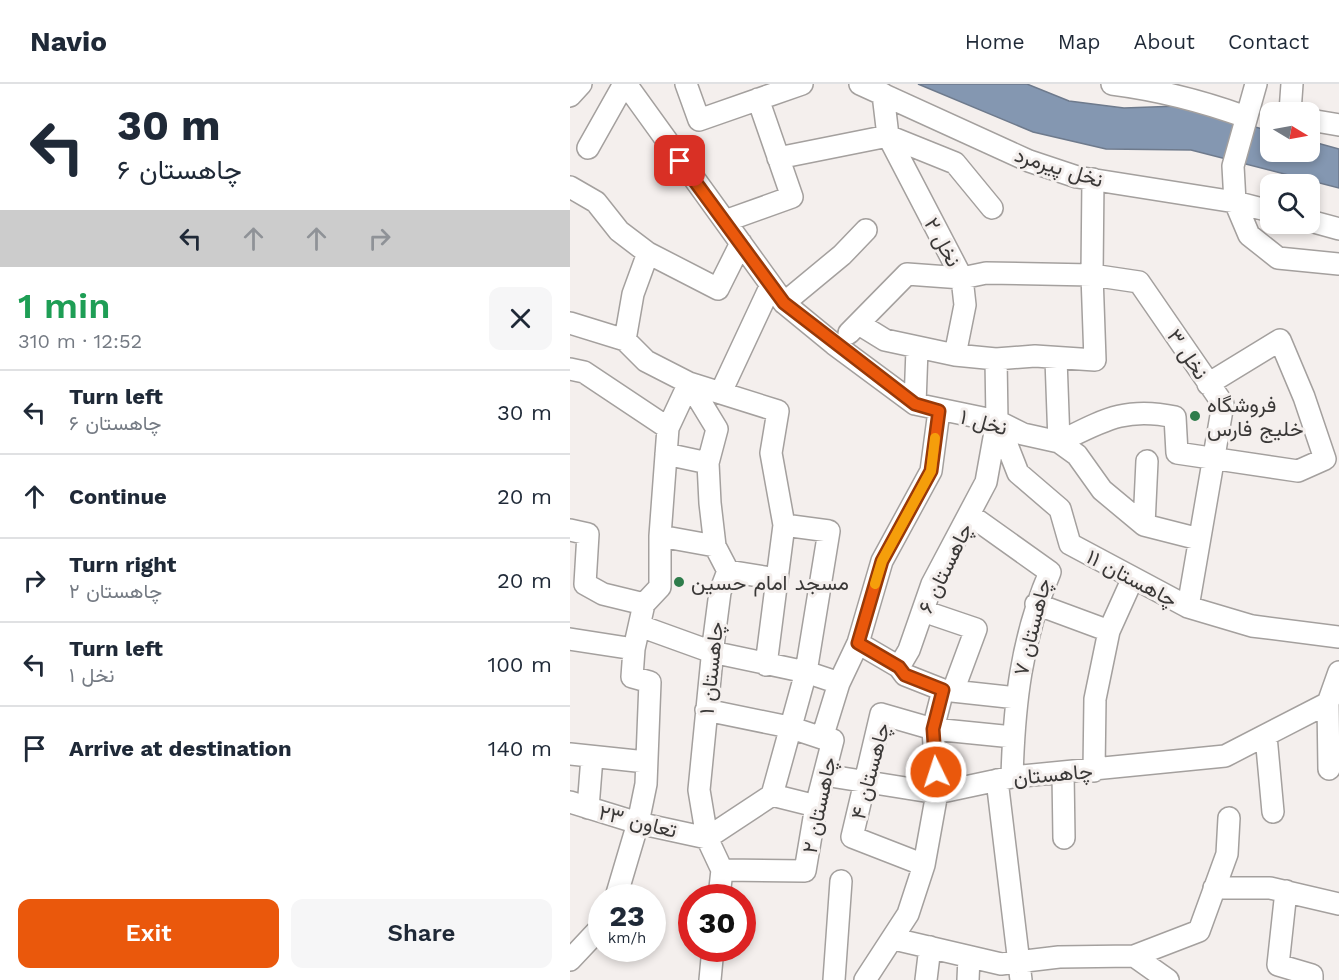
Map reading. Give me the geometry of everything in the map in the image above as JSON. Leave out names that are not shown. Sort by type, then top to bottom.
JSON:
[{"type":"street","points":[[570,96],[581,84]]},
{"type":"street","points":[[588,148],[625,84]]},
{"type":"street","name":"نخل ۱","points":[[625,84],[784,303],[834,344],[915,404],[939,411],[998,421],[1023,434],[1059,442],[1077,455],[1102,490],[1144,525],[1199,539]]},
{"type":"street","points":[[686,84],[699,120],[802,84]]},
{"type":"street","name":"نخل پیرمرد","points":[[860,84],[1029,161],[1093,179],[1235,202],[1260,208]]},
{"type":"street","points":[[1112,84],[1204,93],[1246,117]]},
{"type":"street","points":[[1256,84],[1233,166],[1235,202],[1249,235],[1278,258],[1339,264]]},
{"type":"street","points":[[1291,102],[1293,84]]},
{"type":"street","name":"نخل ۲","points":[[883,94],[888,136],[963,278]]},
{"type":"street","points":[[725,222],[792,197],[758,99]]},
{"type":"street","points":[[1320,122],[1339,125]]},
{"type":"street","points":[[778,158],[888,136],[956,163],[992,208]]},
{"type":"street","points":[[859,324],[885,340],[917,349],[955,355],[996,359],[1035,356],[1095,360],[1092,275],[1093,179]]},
{"type":"street","points":[[570,187],[596,202],[619,231],[648,253],[718,289],[741,243]]},
{"type":"street","points":[[1320,224],[1339,229]]},
{"type":"street","points":[[784,303],[842,255],[866,230]]},
{"type":"street","points":[[625,340],[633,294],[648,253]]},
{"type":"street","name":"نخل ۳","points":[[963,278],[986,273],[1092,275],[1139,282],[1222,404],[1188,607]]},
{"type":"street","name":"نخل ۲","points":[[834,344],[859,324],[907,274],[963,278]]},
{"type":"street","points":[[955,355],[965,305],[963,278]]},
{"type":"street","points":[[721,392],[771,285]]},
{"type":"street","points":[[570,323],[625,340],[646,361],[689,383],[778,411],[771,453],[784,525],[766,665]]},
{"type":"street","points":[[1056,359],[1059,442],[1119,415],[1155,413],[1175,417],[1177,453],[1298,471],[1332,464],[1280,340],[1208,384]]},
{"type":"street","points":[[915,404],[917,349]]},
{"type":"street","points":[[996,359],[998,421]]},
{"type":"street","points":[[570,369],[584,372],[668,428]]},
{"type":"street","points":[[620,884],[638,823],[646,784],[650,682],[632,677],[634,650],[644,604],[660,587],[660,536],[668,428],[689,383]]},
{"type":"street","points":[[689,383],[717,429],[708,463],[715,546],[728,571],[777,579]]},
{"type":"street","name":"چاهستان ۲","points":[[722,870],[805,871],[816,806],[833,740],[822,738],[839,683],[858,643],[882,561],[931,471],[939,411]]},
{"type":"street","name":"چاهستان ۶","points":[[899,667],[909,650],[932,584],[986,482],[998,421]]},
{"type":"street","name":"چاهستان ۱۱","points":[[998,421],[1018,473],[1060,509],[1070,544],[1132,580],[1188,607],[1252,626],[1339,637]]},
{"type":"street","points":[[666,454],[708,463]]},
{"type":"street","points":[[1144,525],[1147,460]]},
{"type":"street","name":"چاهستان ۷","points":[[970,515],[1050,572],[1036,604],[1021,664],[1013,737],[1004,779],[1020,971]]},
{"type":"street","points":[[707,838],[771,795],[806,672],[829,531],[784,525]]},
{"type":"street","points":[[570,530],[588,534],[585,584],[603,594],[644,604]]},
{"type":"street","points":[[660,536],[715,546]]},
{"type":"street","name":"چاهستان ۱","points":[[722,870],[707,838],[699,790],[712,652],[720,592],[728,571]]},
{"type":"street","points":[[1094,771],[1095,699],[1109,631],[1132,580]]},
{"type":"street","points":[[1036,604],[1109,631]]},
{"type":"street","points":[[865,980],[894,939],[908,914],[924,865],[937,793],[933,729],[976,629],[922,611]]},
{"type":"street","points":[[640,626],[712,652],[806,672],[839,683]]},
{"type":"street","points":[[570,639],[634,650]]},
{"type":"street","points":[[858,643],[899,667],[905,675],[948,690],[1017,698]]},
{"type":"street","points":[[1329,769],[1328,703],[1339,672]]},
{"type":"street","name":"چاهستان","points":[[937,793],[1004,779],[1225,756],[1328,703]]},
{"type":"street","points":[[706,710],[789,727],[822,738]]},
{"type":"street","name":"چاهستان ۴","points":[[924,865],[852,837],[881,714],[933,729]]},
{"type":"street","points":[[933,729],[1013,737]]},
{"type":"street","points":[[1266,736],[1273,812]]},
{"type":"street","points":[[570,754],[646,762]]},
{"type":"street","points":[[579,805],[592,757]]},
{"type":"street","points":[[1063,773],[1064,838]]},
{"type":"street","points":[[824,775],[937,793]]},
{"type":"street","points":[[771,795],[816,806]]},
{"type":"street","name":"تعاون ۲۳","points":[[579,805],[638,823],[707,838]]},
{"type":"street","points":[[894,939],[1001,964],[1020,971],[1059,957],[1134,956],[1199,931],[1227,855],[1229,818]]},
{"type":"street","points":[[720,884],[722,870]]},
{"type":"street","points":[[834,980],[841,881]]},
{"type":"street","points":[[1214,888],[1270,888],[1339,904]]},
{"type":"street","points":[[1286,891],[1278,965],[1312,975],[1312,980]]},
{"type":"street","points":[[570,960],[588,941]]},
{"type":"street","points":[[926,980],[930,947]]},
{"type":"street","points":[[1134,956],[1158,976]]},
{"type":"street","points":[[968,980],[969,957]]},
{"type":"street","points":[[710,980],[712,962]]},
{"type":"water","points":[[918,84],[1027,84],[1069,101],[1124,108],[1179,106],[1260,128],[1260,162],[1320,162],[1320,144],[1339,149],[1339,188],[1320,183],[1320,174],[1284,174],[1191,150],[1106,149],[1033,132]]},
{"type":"slow traffic","points":[[875,584],[882,561],[931,471],[935,438]]},
{"type":"place","name":"فروشگاه خلیج فارس","points":[[1195,416]]},
{"type":"place","name":"مسجد امام حسین","points":[[679,582]]},
{"type":"route","points":[[680,161],[784,303],[834,344],[915,404],[939,411],[931,471],[882,561],[858,643],[899,667],[905,675],[943,690],[933,729],[936,772]]}]
